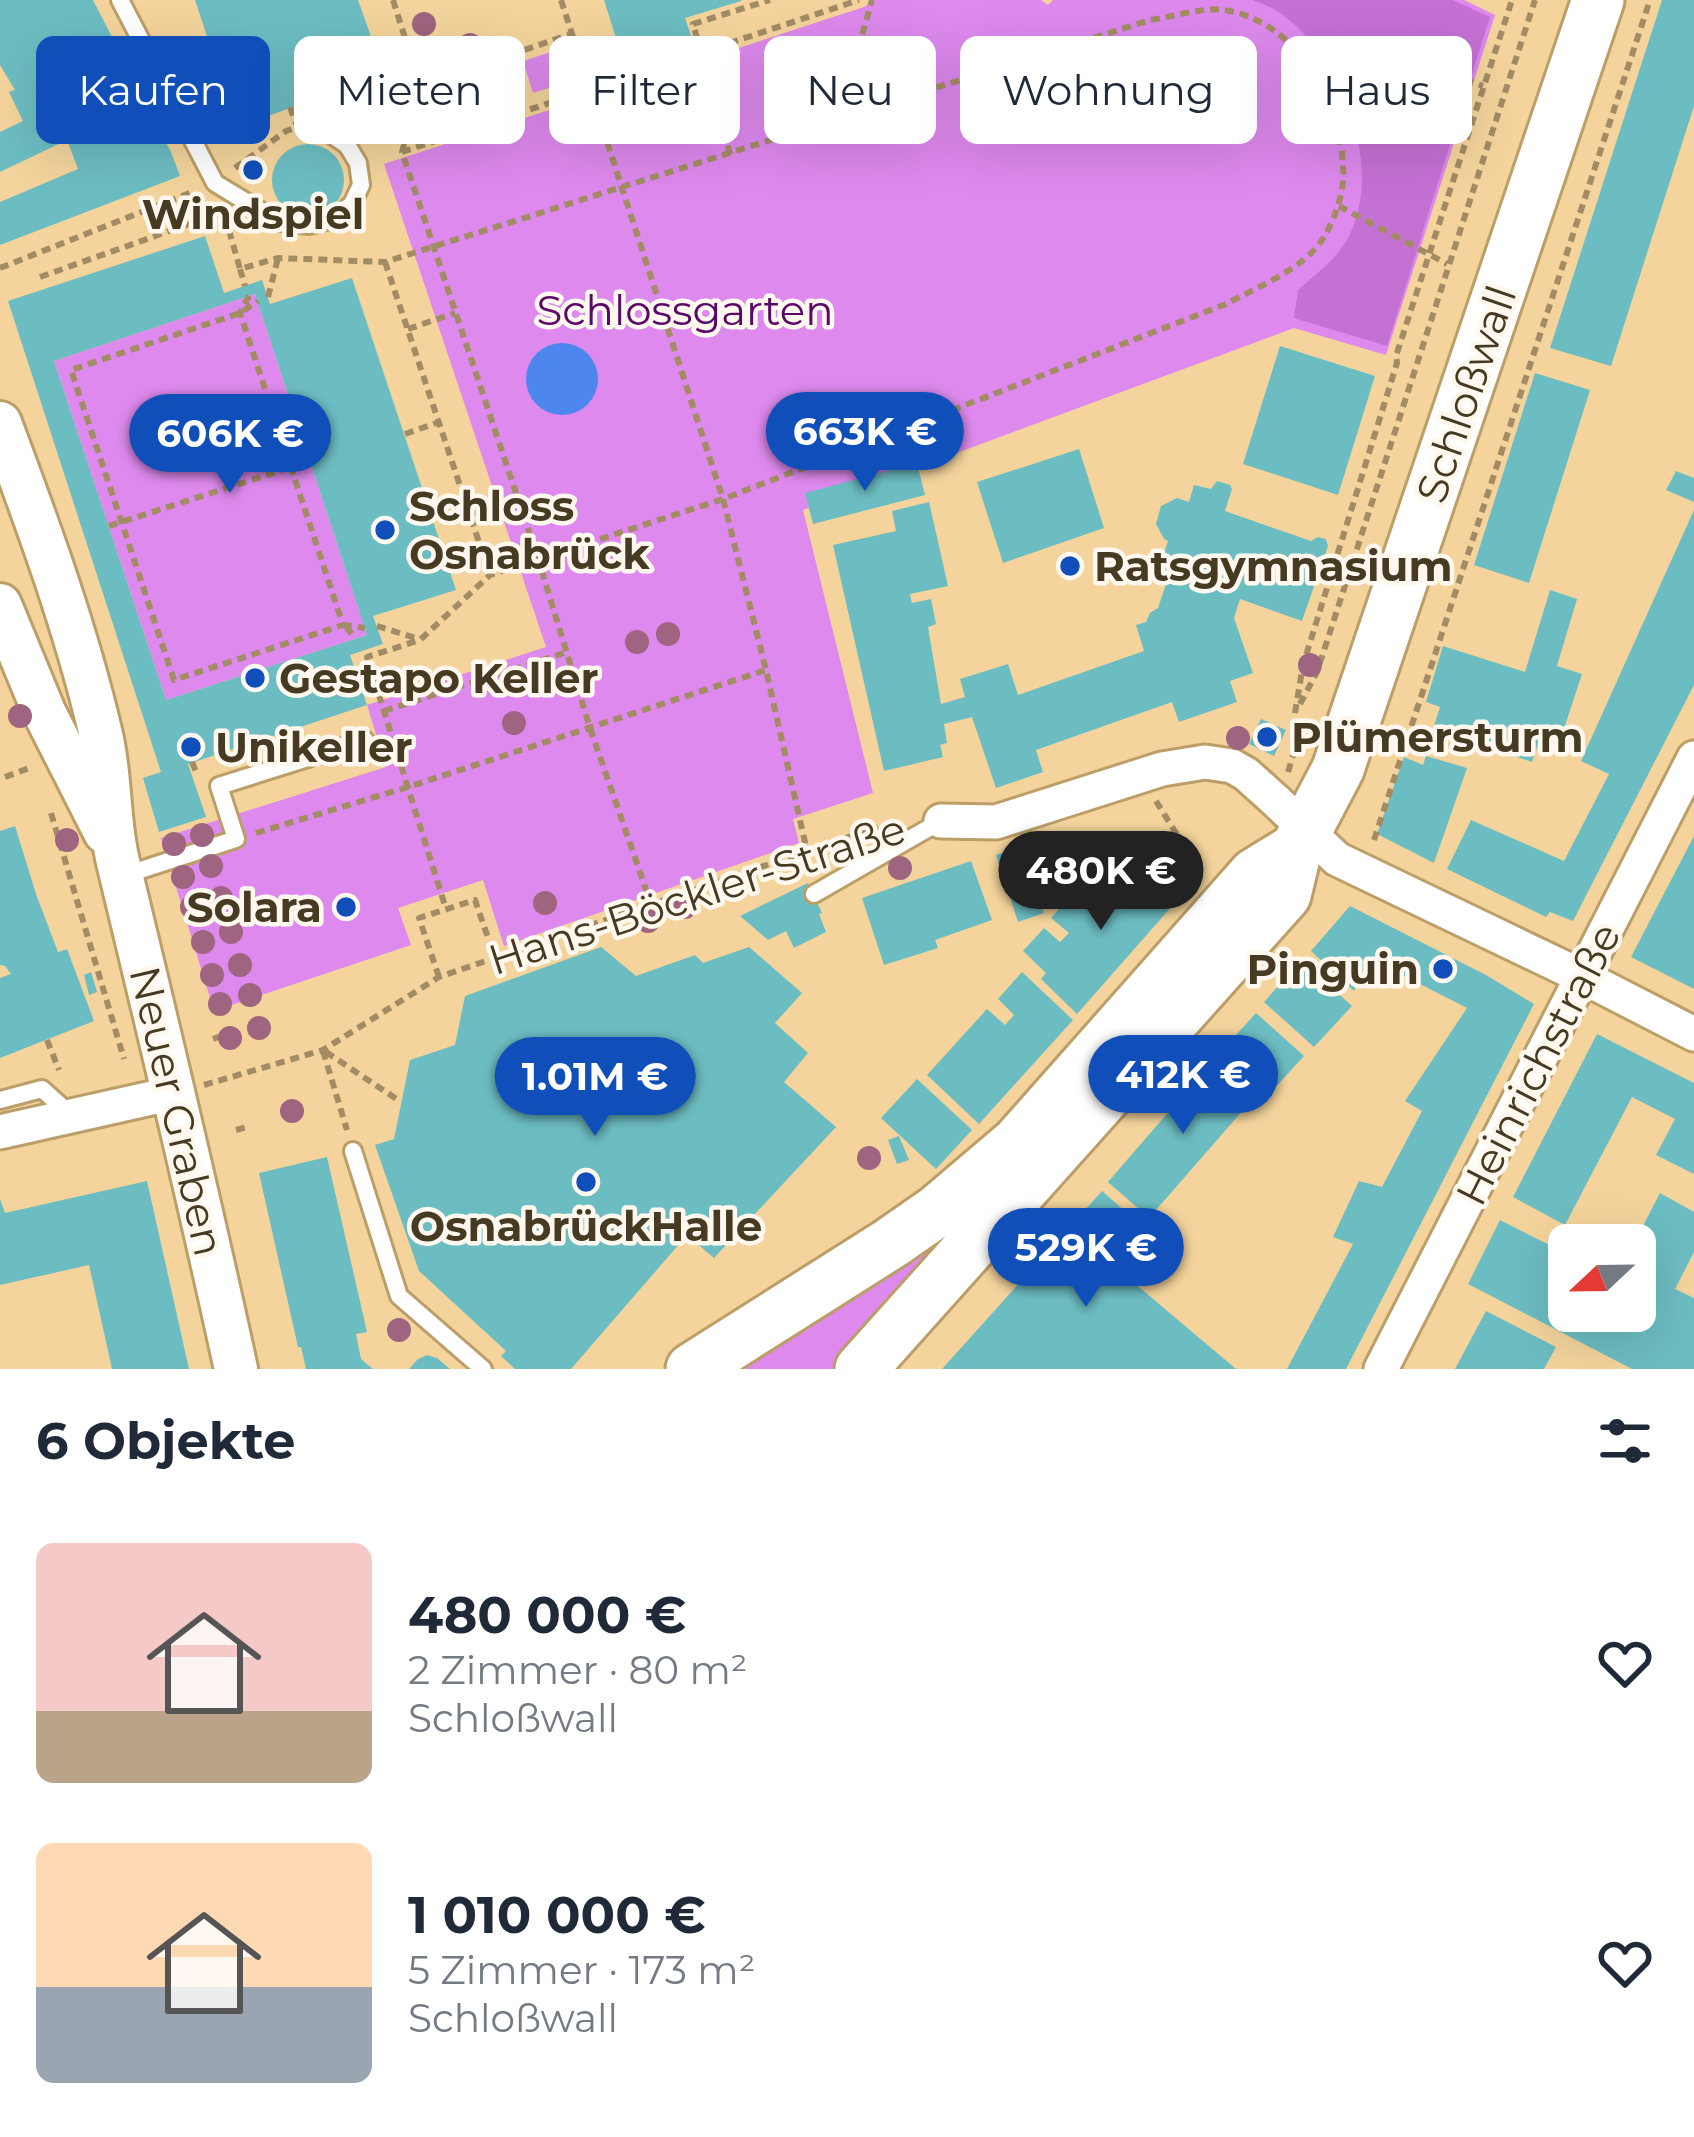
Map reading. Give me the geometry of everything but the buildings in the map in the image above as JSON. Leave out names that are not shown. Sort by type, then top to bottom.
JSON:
[{"type":"main road","name":"Schloßwall","points":[[860,1369],[1285,895],[1301,840],[1338,769],[1598,0]]},
{"type":"main road","name":"Schloßwall","points":[[692,1369],[891,1244],[1017,1143],[1255,874],[1301,840]]},
{"type":"street","name":"Neuer Graben","points":[[0,422],[46,548],[102,740],[119,865],[236,1369]]},
{"type":"street","name":"Neuer Graben","points":[[0,605],[44,712],[119,865]]},
{"type":"street","name":"Heinrichstraße","points":[[1381,1369],[1694,758]]},
{"type":"street","name":"Hans-Böckler-Straße","points":[[940,820],[996,822],[1162,769],[1204,762],[1232,766],[1246,774],[1301,840],[1694,1034]]},
{"type":"street","points":[[0,1132],[174,1093]]},
{"type":"lane","points":[[120,0],[214,183],[279,222],[309,225],[334,219],[352,204],[361,185],[358,163],[346,144]]},
{"type":"lane","points":[[119,865],[236,839],[219,786],[365,740]]},
{"type":"lane","points":[[814,894],[940,820]]},
{"type":"lane","points":[[0,1100],[42,1090],[72,1117]]},
{"type":"lane","points":[[353,1151],[399,1296],[483,1369]]},
{"type":"path","points":[[393,0],[404,36]]},
{"type":"path","points":[[525,50],[572,34],[561,0]]},
{"type":"path","points":[[697,36],[693,24],[770,0]]},
{"type":"path","points":[[740,38],[859,0]]},
{"type":"path","points":[[862,36],[872,0]]},
{"type":"path","points":[[1295,749],[1303,665],[1428,254],[1512,0]]},
{"type":"path","points":[[1295,712],[1317,672],[1535,0]]},
{"type":"path","points":[[1374,849],[1374,834],[1650,0]]},
{"type":"path","points":[[936,89],[1150,20],[1221,9],[1254,20],[1281,37]]},
{"type":"path","points":[[1472,82],[1484,86]]},
{"type":"path","points":[[402,152],[549,102]]},
{"type":"path","points":[[290,107],[294,119]]},
{"type":"path","points":[[404,144],[402,152],[651,904]]},
{"type":"path","points":[[609,144],[723,499],[807,851]]},
{"type":"path","points":[[727,144],[730,154]]},
{"type":"path","points":[[433,247],[764,144]]},
{"type":"path","points":[[446,909],[363,654],[420,640],[490,575],[723,499],[1226,304],[1295,265],[1322,241],[1339,206],[1344,169],[1340,144]]},
{"type":"path","points":[[0,268],[214,183]]},
{"type":"path","points":[[1339,206],[1448,265]]},
{"type":"path","points":[[40,277],[223,212]]},
{"type":"path","points":[[268,297],[278,257]]},
{"type":"path","points":[[386,262],[490,575]]},
{"type":"path","points":[[240,269],[245,286]]},
{"type":"path","points":[[249,296],[240,313],[344,625],[355,638]]},
{"type":"path","points":[[258,301],[240,313],[70,370],[174,680],[344,625],[364,628]]},
{"type":"path","points":[[408,329],[455,313]]},
{"type":"path","points":[[405,434],[439,422]]},
{"type":"path","points":[[109,526],[292,467]]},
{"type":"path","points":[[471,515],[517,500]]},
{"type":"path","points":[[1336,520],[1347,523]]},
{"type":"path","points":[[376,626],[420,640]]},
{"type":"path","points":[[384,711],[567,652]]},
{"type":"path","points":[[236,839],[766,670]]},
{"type":"path","points":[[5,777],[32,767],[24,749]]},
{"type":"path","points":[[192,762],[195,775]]},
{"type":"path","points":[[1153,795],[1189,854]]},
{"type":"path","points":[[50,810],[125,1062]]},
{"type":"path","name":"Hans-Böckler-Straße","points":[[224,1079],[323,1050],[439,977],[890,823],[940,820]]},
{"type":"path","points":[[439,977],[419,918],[475,900],[495,958]]},
{"type":"path","points":[[47,1040],[57,1065]]},
{"type":"path","points":[[323,1050],[400,1102]]},
{"type":"path","points":[[323,1050],[353,1151]]},
{"type":"path","points":[[236,1130],[247,1127]]},
{"type":"green space","name":"Schlossgarten","points":[[874,0],[1041,0],[1048,5],[1053,0],[1464,0],[1495,15],[1472,87],[1472,36],[1281,36],[1281,144],[1454,144],[1386,355],[1294,328],[803,510],[873,793],[793,819],[799,843],[504,946],[483,880],[398,908],[411,945],[214,1011],[161,838],[386,767],[367,705],[546,647],[384,164],[445,144],[525,144],[525,118],[549,110],[549,144],[740,144],[740,48],[764,40],[764,144],[936,144],[936,36],[775,36]]},
{"type":"green space","points":[[549,53],[549,88],[533,93],[525,60]]},
{"type":"green space","points":[[255,294],[367,635],[166,700],[54,361]]},
{"type":"green space","points":[[1022,1168],[835,1369],[729,1369]]},
{"type":"shaded area","points":[[1252,0],[1453,0],[1490,17],[1472,74],[1472,36],[1305,36],[1277,11]]},
{"type":"shaded area","points":[[1450,144],[1387,346],[1294,318],[1298,290],[1349,236],[1359,208],[1359,145]]},
{"type":"water","points":[[562,343],[587,354],[598,379],[587,404],[562,415],[537,404],[526,379],[537,354]]},
{"type":"place","name":"Windspiel","points":[[253,170]]},
{"type":"place","name":"Schloss Osnabrück","points":[[385,530]]},
{"type":"place","name":"Ratsgymnasium","points":[[1070,566]]},
{"type":"place","name":"Gestapo Keller","points":[[255,678]]},
{"type":"place","name":"Plümersturm","points":[[1267,737]]},
{"type":"place","name":"Unikeller","points":[[191,747]]},
{"type":"place","name":"Solara","points":[[346,907]]},
{"type":"place","name":"Pinguin","points":[[1443,969]]},
{"type":"place","name":"OsnabrückHalle","points":[[586,1182]]}]
